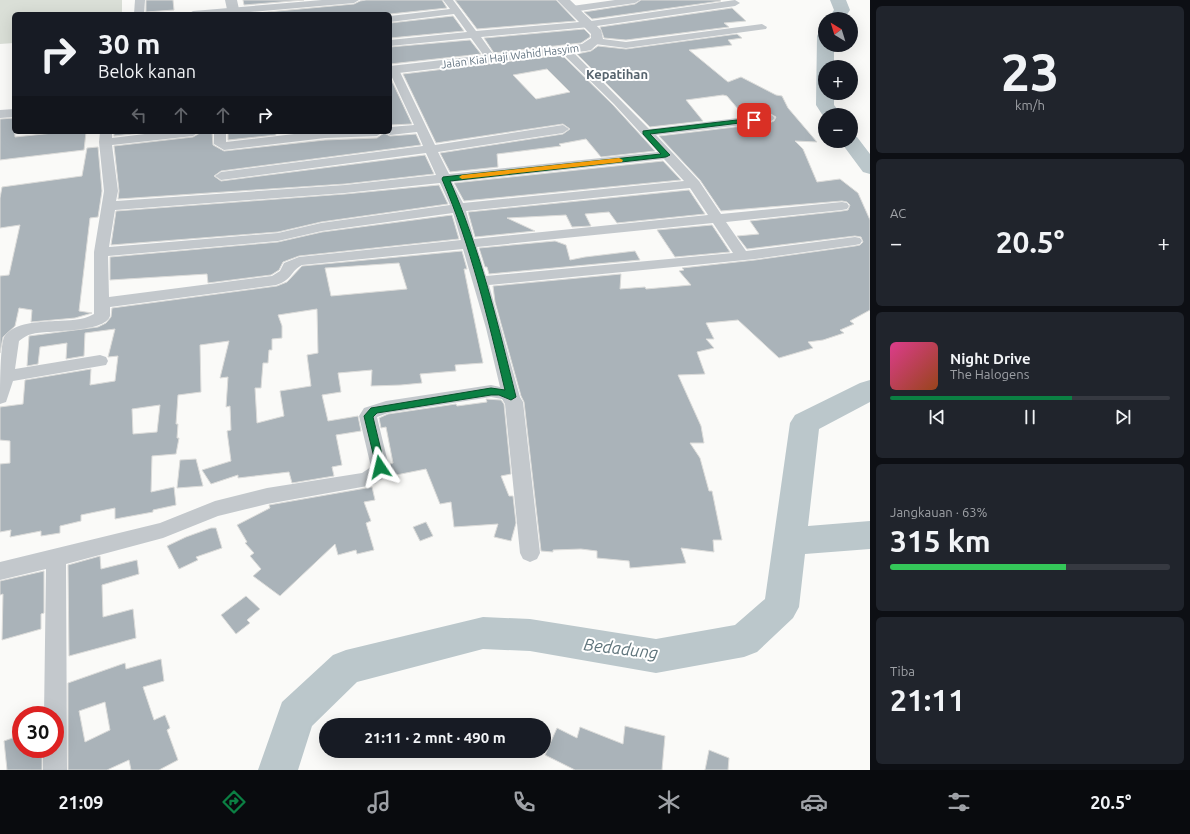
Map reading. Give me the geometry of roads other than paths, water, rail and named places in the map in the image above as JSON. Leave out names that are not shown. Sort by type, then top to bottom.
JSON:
[{"type":"street","points":[[139,12],[140,0]]},
{"type":"street","points":[[206,12],[233,8],[354,0]]},
{"type":"street","points":[[448,0],[491,58]]},
{"type":"street","points":[[567,4],[635,0]]},
{"type":"street","points":[[392,43],[589,23],[735,3]]},
{"type":"street","points":[[567,4],[589,23]]},
{"type":"street","points":[[392,20],[457,11]]},
{"type":"street","name":"Jalan Kiai Haji Wahid Hasyim","points":[[392,70],[586,47],[595,41],[597,33],[589,23]]},
{"type":"street","points":[[595,41],[626,45],[762,27]]},
{"type":"street","points":[[564,50],[618,102],[645,133],[694,184],[742,256]]},
{"type":"street","points":[[392,70],[458,208],[494,328],[517,418],[530,553]]},
{"type":"street","points":[[0,114],[12,113]]},
{"type":"street","points":[[645,133],[769,118]]},
{"type":"street","points":[[392,131],[421,128]]},
{"type":"street","points":[[221,176],[431,149],[563,129]]},
{"type":"street","points":[[0,398],[11,339],[15,335],[28,329],[58,327],[94,320],[102,316],[101,252],[108,219],[108,206],[111,191],[105,137],[158,134]]},
{"type":"street","points":[[220,134],[220,144],[224,146],[325,134]]},
{"type":"street","points":[[108,206],[345,189],[666,155]]},
{"type":"street","points":[[101,252],[278,237],[292,235],[321,226],[458,208],[694,184]]},
{"type":"street","points":[[101,304],[276,280],[286,274],[289,266],[299,261],[470,245],[842,206]]},
{"type":"street","points":[[480,281],[742,256],[855,241]]},
{"type":"street","points":[[3,376],[100,361]]},
{"type":"street","points":[[0,571],[163,530],[215,509],[267,496],[366,480],[378,472],[380,467],[368,416],[375,410],[491,391],[500,392],[511,397]]},
{"type":"street","points":[[55,770],[56,558]]},
{"type":"waterway","name":"Bedadung","points":[[838,0],[842,10],[841,12]]},
{"type":"waterway","name":"Bedadung","points":[[825,52],[825,105],[827,108]]},
{"type":"waterway","name":"Bedadung","points":[[855,148],[870,168]]},
{"type":"waterway","name":"Bedadung","points":[[278,770],[296,715],[346,667],[483,633],[530,635],[656,656],[744,640],[781,607],[805,423],[870,390]]},
{"type":"waterway","points":[[790,541],[870,535]]},
{"type":"district","name":"Kepatihan","points":[[617,74]]}]
